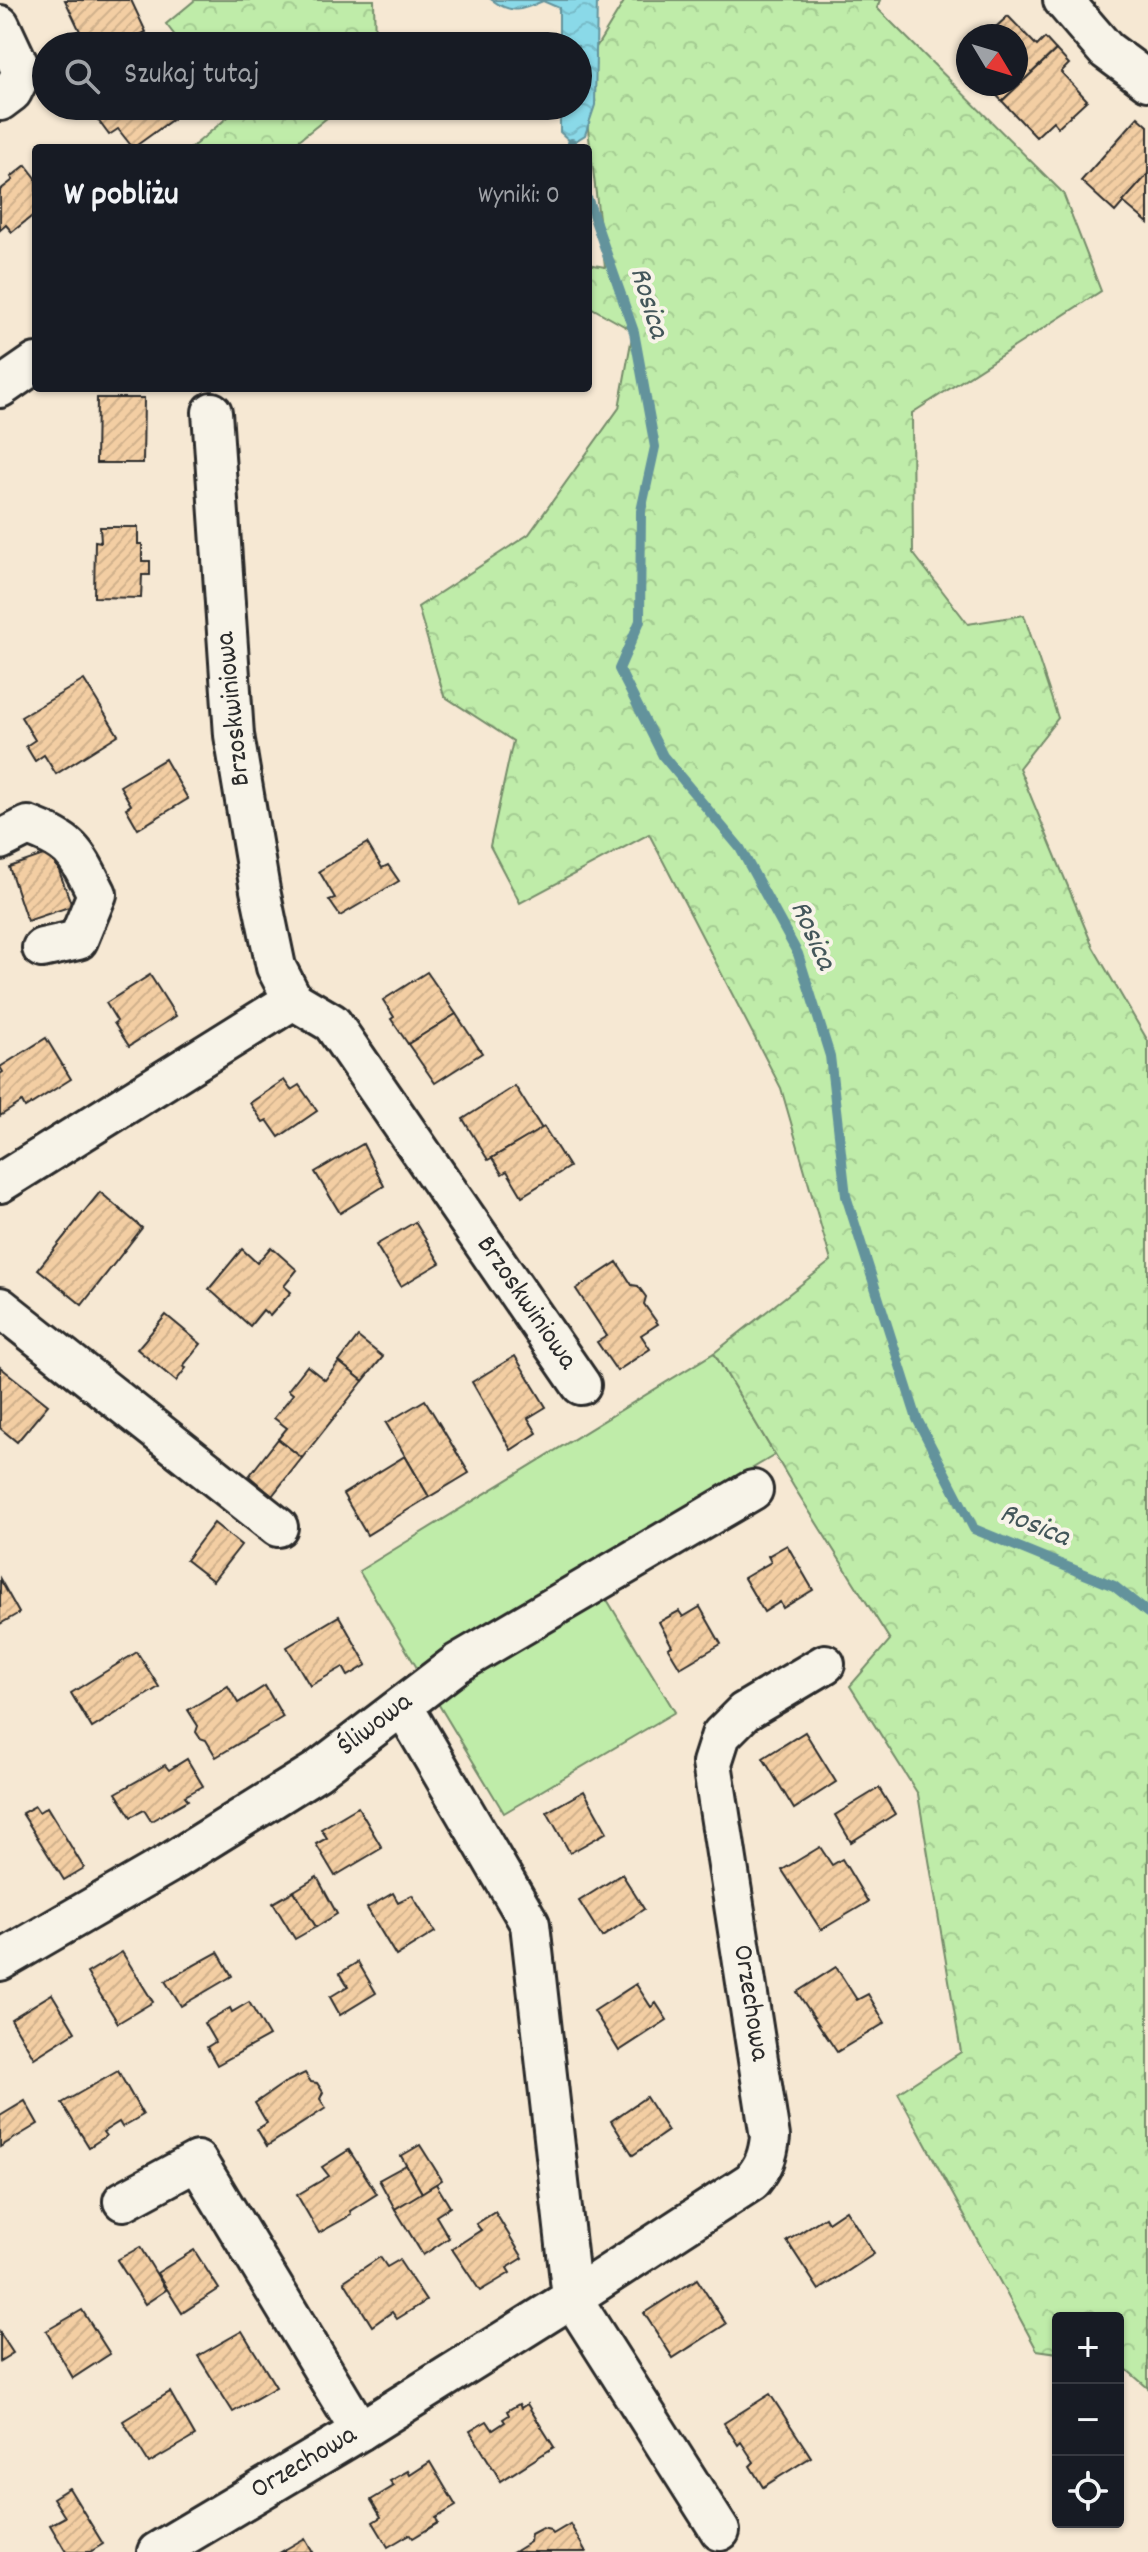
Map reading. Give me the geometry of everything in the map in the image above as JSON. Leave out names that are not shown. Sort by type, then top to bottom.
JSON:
[{"type":"street","points":[[1063,0],[1106,50],[1148,81]]},
{"type":"street","points":[[0,25],[22,72],[12,92],[0,101]]},
{"type":"street","points":[[0,388],[32,366]]},
{"type":"street","name":"Brzoskwiniowa","points":[[212,412],[234,735],[276,967],[293,1000],[332,1023],[581,1385]]},
{"type":"street","points":[[0,840],[28,826],[57,836],[77,854],[97,894],[78,940],[42,948]]},
{"type":"street","points":[[0,1183],[293,1000]]},
{"type":"street","points":[[0,1307],[278,1527]]},
{"type":"street","name":"Śliwowa","points":[[0,1961],[168,1864],[317,1771],[458,1663],[753,1490]]},
{"type":"street","name":"Orzechowa","points":[[173,2548],[572,2298],[752,2181],[762,2168],[768,2155],[770,2137],[712,1763],[721,1735],[744,1712],[825,1664]]},
{"type":"street","points":[[403,1706],[530,1924],[572,2298],[720,2531]]},
{"type":"street","points":[[123,2201],[197,2161],[360,2431]]},
{"type":"green space","points":[[195,0],[374,0],[375,32],[172,32],[166,24]]},
{"type":"green space","points":[[625,0],[880,0],[877,8],[956,87],[956,96],[965,96],[1063,193],[1101,291],[912,413],[913,553],[968,624],[1024,615],[1058,718],[1019,768],[1093,947],[1148,1041],[1148,2388],[1124,2367],[1124,2312],[1052,2312],[1052,2352],[1037,2350],[898,2093],[961,2052],[918,1794],[850,1686],[890,1640],[714,1353],[831,1261],[781,1088],[649,834],[520,903],[490,846],[513,741],[444,696],[418,607],[529,534],[619,408],[633,331],[592,308],[592,265],[605,267],[587,120],[592,120],[592,54]]},
{"type":"green space","points":[[224,120],[324,120],[294,144],[196,144]]},
{"type":"green space","points":[[714,1353],[775,1455],[417,1668],[359,1571]]},
{"type":"green space","points":[[606,1598],[675,1712],[504,1813],[436,1700]]},
{"type":"water","points":[[492,0],[597,0],[595,105],[592,114],[592,32],[559,32],[559,8],[543,1],[523,9],[499,5]]},
{"type":"water","points":[[560,120],[590,120],[585,135],[572,143],[560,132]]},
{"type":"building","points":[[65,0],[131,0],[146,32],[80,32]]},
{"type":"building","points":[[1008,16],[1016,24],[999,24]]},
{"type":"building","points":[[1028,37],[1037,46],[1045,38],[1056,50],[1028,76]]},
{"type":"building","points":[[1056,50],[1069,64],[1061,72],[1087,100],[1058,127],[1053,121],[1036,137],[1002,101],[1007,96],[1028,96],[1028,76]]},
{"type":"building","points":[[1138,117],[1148,126],[1148,174],[1115,212],[1081,181]]},
{"type":"building","points":[[98,120],[172,120],[139,144],[130,144],[118,129],[109,135]]},
{"type":"building","points":[[26,165],[32,173],[32,216],[12,232],[6,225],[0,230],[0,190],[13,180],[11,177]]},
{"type":"building","points":[[1148,174],[1148,223],[1123,202]]},
{"type":"building","points":[[97,398],[144,398],[143,463],[96,463]]},
{"type":"building","points":[[100,527],[138,527],[142,561],[150,561],[150,575],[142,575],[141,598],[94,597],[95,541],[101,542]]},
{"type":"building","points":[[84,680],[118,735],[56,774],[44,755],[35,761],[26,746],[35,740],[21,717]]},
{"type":"building","points":[[165,759],[188,799],[138,829],[126,808],[131,805],[120,786]]},
{"type":"building","points":[[367,843],[382,868],[388,865],[399,881],[340,916],[329,900],[335,898],[319,871]]},
{"type":"building","points":[[52,852],[72,906],[27,921],[9,867]]},
{"type":"building","points":[[427,972],[456,1014],[408,1044],[391,1019],[394,1017],[383,1000]]},
{"type":"building","points":[[150,975],[176,1016],[129,1046],[106,1003]]},
{"type":"building","points":[[456,1014],[482,1053],[435,1083],[408,1044]]},
{"type":"building","points":[[46,1038],[71,1079],[25,1108],[22,1102],[0,1116],[0,1074],[3,1072],[0,1067]]},
{"type":"building","points":[[284,1080],[291,1090],[299,1085],[317,1111],[279,1137],[267,1120],[263,1122],[250,1103]]},
{"type":"building","points":[[515,1086],[542,1129],[488,1160],[463,1119]]},
{"type":"building","points":[[544,1127],[569,1167],[522,1196],[507,1171],[502,1174],[492,1158]]},
{"type":"building","points":[[363,1144],[384,1186],[340,1213],[315,1172]]},
{"type":"building","points":[[100,1192],[142,1228],[82,1305],[38,1269]]},
{"type":"building","points":[[415,1222],[440,1263],[401,1286],[376,1245]]},
{"type":"building","points":[[271,1247],[297,1270],[284,1286],[291,1292],[270,1316],[263,1310],[250,1326],[209,1289],[242,1249],[257,1263]]},
{"type":"building","points":[[617,1262],[632,1285],[638,1286],[646,1297],[644,1304],[658,1324],[641,1335],[650,1349],[617,1371],[597,1342],[607,1336],[576,1289]]},
{"type":"building","points":[[166,1315],[201,1344],[183,1366],[186,1368],[176,1381],[137,1349]]},
{"type":"building","points":[[358,1337],[383,1357],[363,1381],[339,1362]]},
{"type":"building","points":[[515,1356],[546,1407],[528,1418],[537,1433],[511,1450],[472,1382]]},
{"type":"building","points":[[339,1362],[363,1381],[302,1458],[278,1439],[287,1428],[274,1418],[293,1394],[288,1390],[307,1366],[325,1380]]},
{"type":"building","points":[[0,1367],[48,1405],[17,1442],[0,1428]]},
{"type":"building","points":[[425,1400],[469,1473],[429,1497],[386,1423]]},
{"type":"building","points":[[278,1439],[302,1458],[272,1496],[249,1476]]},
{"type":"building","points":[[405,1456],[429,1497],[367,1535],[343,1494]]},
{"type":"building","points":[[214,1523],[241,1545],[213,1581],[186,1560]]},
{"type":"building","points":[[787,1545],[813,1590],[783,1608],[780,1602],[764,1612],[744,1578],[771,1562],[768,1556]]},
{"type":"building","points":[[0,1579],[19,1613],[0,1624]]},
{"type":"building","points":[[700,1607],[721,1644],[680,1668],[668,1648],[672,1646],[659,1622],[679,1611],[683,1617]]},
{"type":"building","points":[[339,1616],[367,1665],[348,1676],[343,1667],[310,1686],[287,1647]]},
{"type":"building","points":[[137,1652],[159,1687],[92,1728],[71,1693]]},
{"type":"building","points":[[228,1686],[238,1703],[265,1686],[283,1717],[216,1757],[206,1740],[196,1732],[198,1726],[188,1710]]},
{"type":"building","points":[[805,1732],[836,1782],[794,1809],[763,1758]]},
{"type":"building","points":[[187,1759],[203,1786],[185,1796],[188,1800],[151,1821],[144,1810],[131,1817],[116,1793],[165,1765],[169,1770]]},
{"type":"building","points":[[879,1788],[895,1814],[851,1842],[835,1815]]},
{"type":"building","points":[[584,1791],[607,1832],[570,1853],[547,1812]]},
{"type":"building","points":[[35,1806],[39,1812],[47,1807],[84,1868],[64,1880],[22,1813]]},
{"type":"building","points":[[358,1807],[382,1848],[335,1876],[316,1844],[327,1838],[321,1829]]},
{"type":"building","points":[[820,1847],[832,1865],[842,1859],[868,1902],[821,1930],[782,1870]]},
{"type":"building","points":[[622,1874],[644,1909],[602,1937],[579,1901]]},
{"type":"building","points":[[317,1877],[337,1914],[316,1927],[294,1891]]},
{"type":"building","points":[[294,1891],[316,1927],[295,1939],[273,1903]]},
{"type":"building","points":[[393,1893],[398,1902],[412,1895],[435,1932],[396,1956],[367,1908]]},
{"type":"building","points":[[122,1952],[153,2002],[118,2023],[87,1973]]},
{"type":"building","points":[[218,1952],[232,1976],[181,2006],[165,1981]]},
{"type":"building","points":[[358,1962],[376,1993],[340,2015],[330,1997],[348,1986],[340,1973]]},
{"type":"building","points":[[836,1967],[857,2000],[868,1994],[885,2023],[837,2052],[797,1992]]},
{"type":"building","points":[[636,1984],[651,2007],[656,2003],[667,2020],[619,2051],[594,2011]]},
{"type":"building","points":[[52,1994],[75,2032],[34,2058],[11,2019]]},
{"type":"building","points":[[249,2002],[269,2036],[217,2065],[207,2047],[215,2042],[204,2023],[230,2008],[232,2012]]},
{"type":"building","points":[[118,2071],[143,2115],[122,2127],[119,2122],[103,2132],[106,2136],[89,2147],[62,2103]]},
{"type":"building","points":[[305,2073],[323,2092],[320,2099],[326,2108],[267,2146],[257,2129],[267,2123],[255,2103]]},
{"type":"building","points":[[646,2097],[668,2131],[633,2155],[611,2121]]},
{"type":"building","points":[[25,2101],[38,2124],[0,2147],[0,2116]]},
{"type":"building","points":[[420,2145],[442,2180],[422,2193],[401,2156]]},
{"type":"building","points":[[349,2150],[377,2194],[350,2211],[351,2215],[319,2233],[297,2195],[329,2176],[322,2167]]},
{"type":"building","points":[[406,2165],[422,2193],[395,2209],[379,2180]]},
{"type":"building","points":[[436,2184],[450,2207],[436,2216],[449,2238],[423,2255],[395,2209]]},
{"type":"building","points":[[846,2210],[874,2254],[819,2290],[787,2241],[825,2217],[828,2222]]},
{"type":"building","points":[[495,2212],[523,2258],[507,2268],[510,2273],[480,2291],[452,2249],[481,2230],[476,2224]]},
{"type":"building","points":[[140,2247],[166,2290],[145,2304],[117,2260]]},
{"type":"building","points":[[194,2250],[219,2289],[182,2313],[157,2273]]},
{"type":"building","points":[[380,2257],[387,2267],[399,2260],[426,2301],[397,2319],[392,2312],[372,2326],[344,2281]]},
{"type":"building","points":[[697,2279],[726,2324],[673,2358],[644,2313]]},
{"type":"building","points":[[82,2310],[110,2354],[73,2378],[46,2331]]},
{"type":"building","points":[[242,2331],[276,2387],[233,2412],[198,2356]]},
{"type":"building","points":[[0,2333],[13,2353],[0,2361]]},
{"type":"building","points":[[170,2392],[195,2436],[149,2463],[123,2421]]},
{"type":"building","points":[[770,2394],[811,2457],[763,2487],[750,2466],[754,2462],[724,2423]]},
{"type":"building","points":[[519,2404],[521,2408],[527,2404],[554,2447],[501,2481],[470,2431],[487,2421],[493,2430],[505,2422],[503,2419],[509,2415],[507,2411]]},
{"type":"building","points":[[430,2462],[456,2506],[436,2518],[438,2523],[413,2538],[410,2534],[388,2547],[373,2522],[381,2517],[371,2500],[394,2486],[390,2481],[408,2471],[410,2475]]},
{"type":"building","points":[[69,2488],[103,2544],[90,2552],[66,2552],[50,2525],[65,2517],[53,2498]]},
{"type":"building","points":[[570,2524],[586,2552],[514,2552],[530,2542],[531,2534],[542,2528],[553,2534]]},
{"type":"building","points":[[305,2538],[313,2552],[281,2552]]},
{"type":"waterway","name":"Rosica","points":[[592,211],[634,332],[655,447],[641,511],[640,621],[619,669],[663,756],[740,848],[798,954],[830,1056],[846,1196],[917,1419],[974,1529],[1114,1586],[1148,1613]]}]
